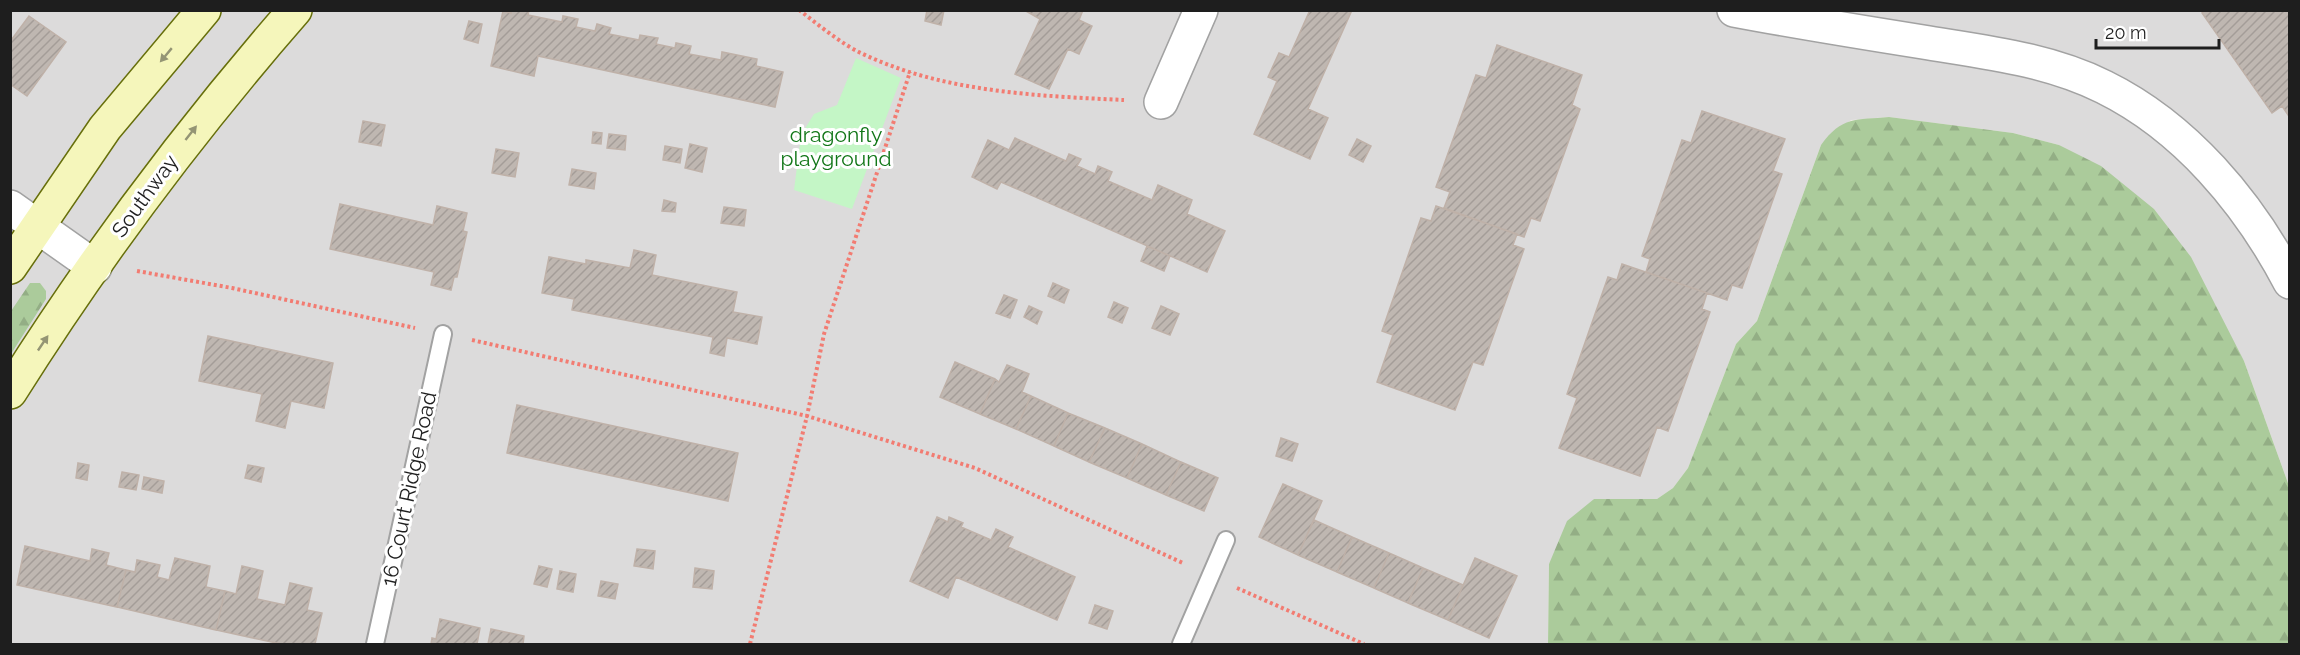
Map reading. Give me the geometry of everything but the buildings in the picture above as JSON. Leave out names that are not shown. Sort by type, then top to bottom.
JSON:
[{"type":"street","points":[[10,267],[105,128],[204,10]]},
{"type":"street","name":"Southway","points":[[10,392],[170,160],[221,95],[295,10]]},
{"type":"street","points":[[1161,102],[1202,10]]},
{"type":"street","points":[[1734,10],[2010,57],[2065,71],[2104,87],[2164,126],[2222,180],[2255,224],[2289,282]]},
{"type":"street","points":[[10,207],[95,267]]},
{"type":"lane","name":"16 Court Ridge Road","points":[[375,645],[443,334]]},
{"type":"lane","points":[[1181,645],[1226,540]]},
{"type":"path","points":[[799,10],[862,54],[910,72],[965,85],[1052,97],[1161,102]]},
{"type":"path","points":[[750,645],[807,416],[824,334],[910,72]]},
{"type":"path","points":[[95,267],[150,273],[221,286],[807,416],[975,468],[1364,645]]},
{"type":"shaded area","points":[[10,11],[2289,11],[2289,486],[2244,361],[2059,145],[2013,133],[1889,117],[1851,120],[1821,145],[1757,321],[1736,344],[1688,468],[1673,488],[1657,499],[1594,499],[1549,564],[1548,644],[11,644]]},
{"type":"green space","name":"dragonfly playground","points":[[856,58],[901,78],[852,209],[794,190],[801,135],[814,114],[837,105]]},
{"type":"green space","points":[[1889,117],[2013,133],[2059,145],[2101,166],[2154,209],[2191,257],[2244,361],[2289,486],[2289,644],[1548,644],[1549,564],[1567,521],[1594,499],[1657,499],[1673,488],[1688,468],[1736,344],[1757,321],[1821,145],[1836,129],[1850,121]]},
{"type":"green space","points":[[30,283],[40,283],[46,291],[46,299],[11,354],[11,311]]}]
